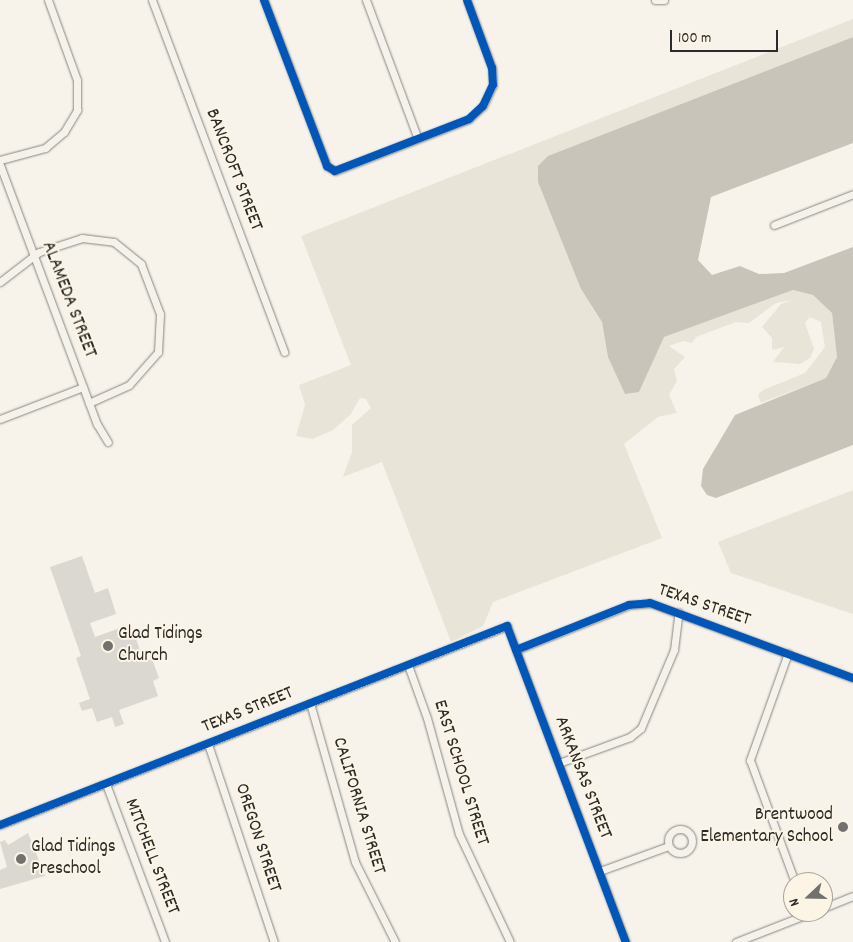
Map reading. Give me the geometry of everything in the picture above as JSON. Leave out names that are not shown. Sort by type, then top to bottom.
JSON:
[{"type":"street","points":[[0,160],[45,148],[64,132],[77,110],[77,80],[48,0]]},
{"type":"street","name":"BANCROFT STREET","points":[[152,0],[284,352]]},
{"type":"street","points":[[264,0],[333,171],[474,116],[491,91],[492,68],[467,0]]},
{"type":"street","points":[[366,0],[418,139]]},
{"type":"street","points":[[655,0],[664,0]]},
{"type":"street","name":"ALAMEDA STREET","points":[[0,165],[89,403],[108,442]]},
{"type":"street","points":[[774,225],[853,194]]},
{"type":"street","points":[[0,282],[34,256],[72,240],[103,238],[129,251],[152,288],[162,332],[154,359],[129,385],[89,403]]},
{"type":"street","points":[[0,419],[83,387]]},
{"type":"street","name":"TEXAS STREET","points":[[516,650],[639,603],[660,604],[853,678]]},
{"type":"street","points":[[559,763],[630,737],[641,728],[674,650],[680,612]]},
{"type":"street","name":"TEXAS STREET","points":[[0,825],[507,626]]},
{"type":"street","name":"ARKANSAS STREET","points":[[507,626],[626,942]]},
{"type":"street","points":[[788,653],[750,760],[790,872]]},
{"type":"street","name":"EAST SCHOOL STREET","points":[[408,665],[459,834],[510,942]]},
{"type":"street","name":"CALIFORNIA STREET","points":[[310,703],[355,862],[395,942]]},
{"type":"street","name":"OREGON STREET","points":[[208,744],[274,942]]},
{"type":"street","name":"MITCHELL STREET","points":[[106,784],[165,942]]},
{"type":"street","points":[[600,871],[666,847]]},
{"type":"street","points":[[833,904],[853,896]]},
{"type":"street","points":[[736,942],[786,922]]},
{"type":"shaded area","points":[[853,19],[853,37],[549,156],[581,289],[602,322],[608,357],[639,392],[663,337],[793,290],[813,295],[832,313],[837,357],[826,378],[761,403],[758,395],[763,390],[805,373],[825,347],[821,322],[810,317],[805,323],[814,349],[810,358],[800,364],[773,362],[784,347],[772,350],[772,338],[762,327],[781,304],[793,300],[776,303],[749,323],[736,322],[696,337],[692,343],[683,341],[669,346],[685,357],[674,369],[677,381],[669,395],[677,413],[658,417],[624,444],[662,538],[493,602],[483,626],[451,642],[382,462],[343,477],[352,452],[352,425],[371,408],[366,399],[360,398],[351,414],[333,430],[312,439],[296,436],[305,405],[299,385],[351,365],[301,236]]},
{"type":"shaded area","points":[[853,37],[853,143],[711,197],[698,260],[712,275],[740,266],[759,274],[784,273],[853,247],[853,445],[716,498],[707,495],[701,486],[703,469],[735,415],[826,378],[837,357],[832,313],[813,295],[793,290],[664,337],[639,392],[625,394],[608,357],[602,322],[581,289],[538,182],[538,166],[548,156]]},
{"type":"shaded area","points":[[853,490],[853,614],[731,573],[718,542]]},
{"type":"building","name":"Glad Tidings Church","points":[[82,556],[95,593],[108,588],[116,614],[90,623],[95,637],[131,624],[144,662],[152,659],[159,678],[153,681],[158,696],[119,710],[124,724],[115,727],[112,717],[97,722],[92,708],[82,711],[79,703],[90,699],[76,658],[81,656],[50,567]]},
{"type":"building","name":"Glad Tidings Preschool","points":[[28,833],[45,876],[0,889],[0,870],[7,867],[0,842],[5,840],[8,845]]},
{"type":"cycle path","points":[[264,0],[327,166],[335,171],[469,119],[483,106],[493,85],[492,68],[467,0]]},
{"type":"cycle path","points":[[516,650],[629,605],[650,603],[853,678]]},
{"type":"cycle path","points":[[0,825],[507,626],[626,942]]},
{"type":"place","name":"Glad Tidings Church","points":[[108,646]]},
{"type":"place","name":"Brentwood Elementary School","points":[[843,827]]},
{"type":"place","name":"Glad Tidings Preschool","points":[[21,859]]}]
